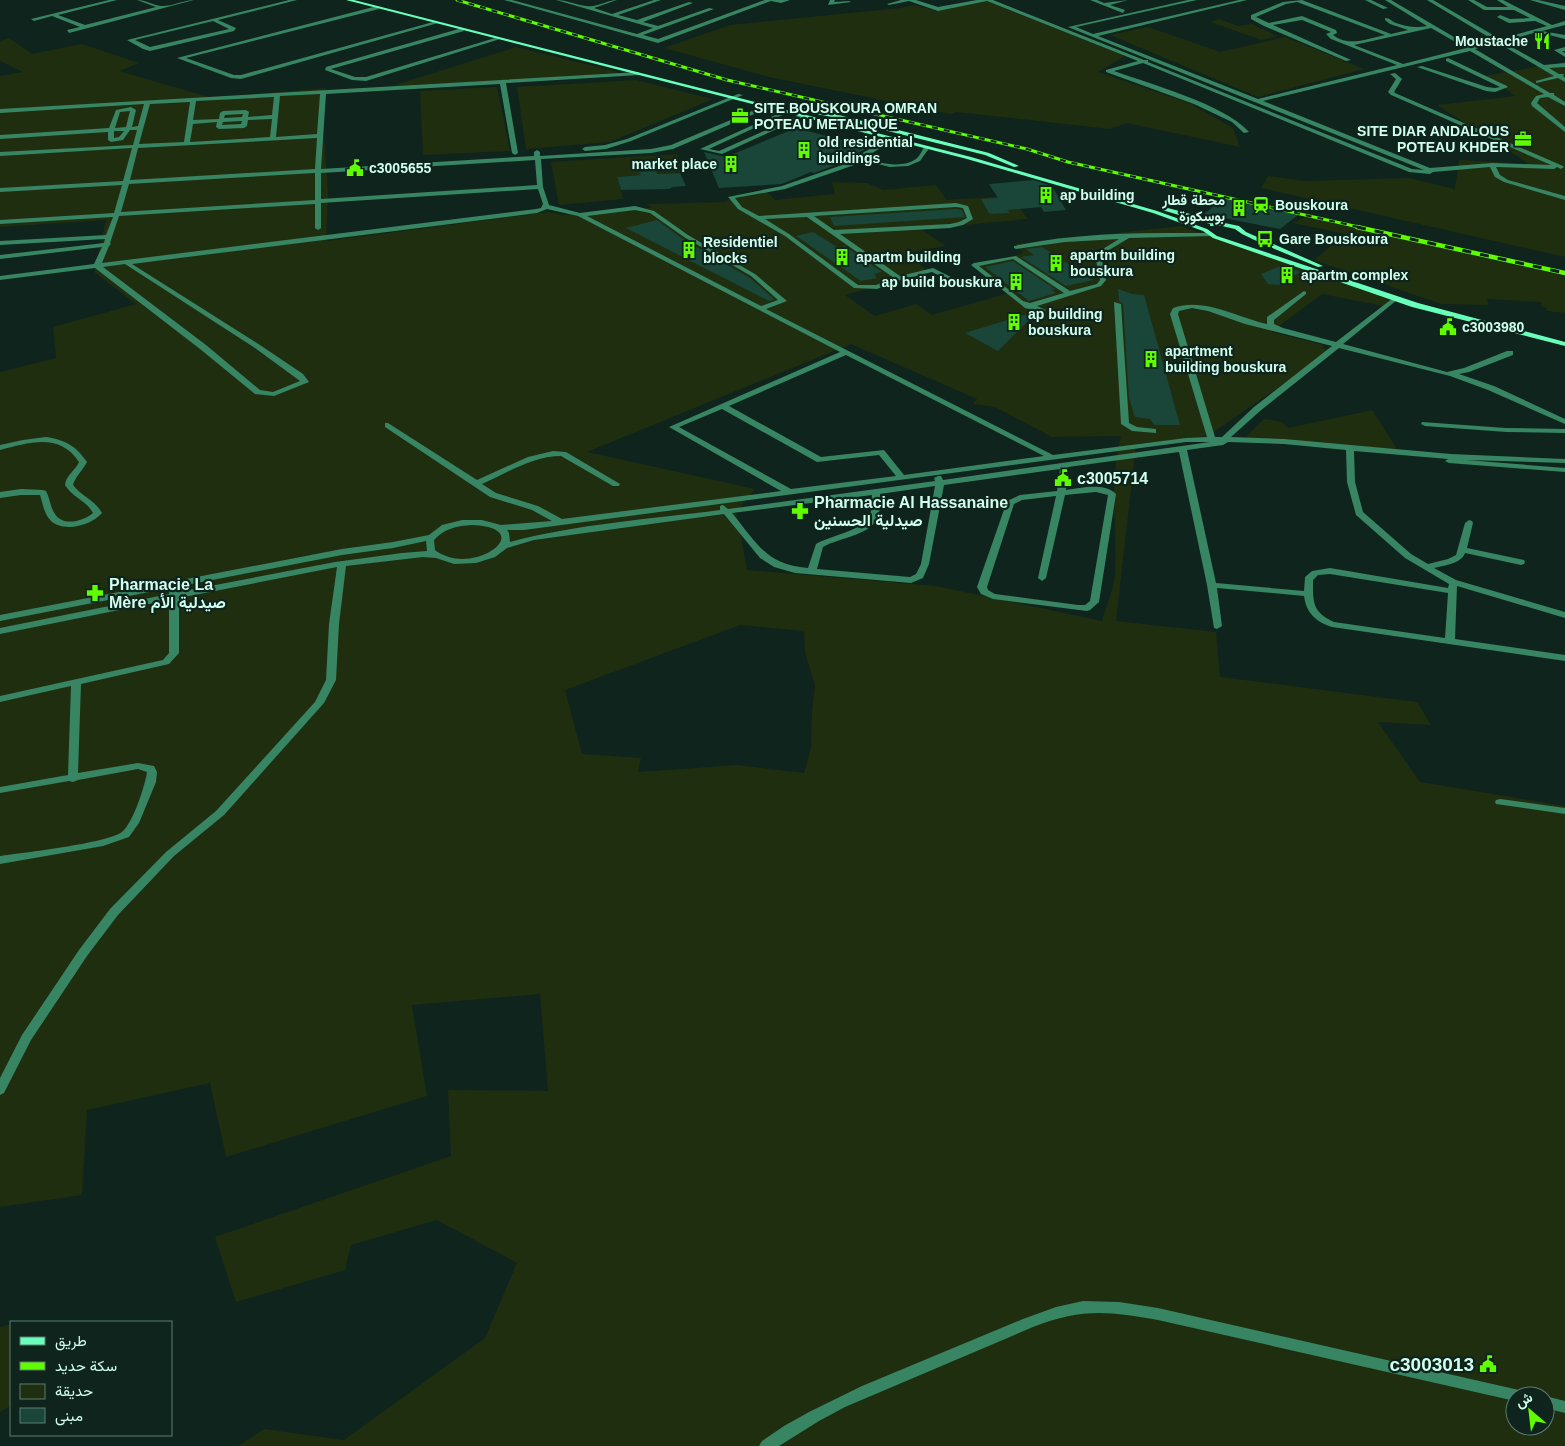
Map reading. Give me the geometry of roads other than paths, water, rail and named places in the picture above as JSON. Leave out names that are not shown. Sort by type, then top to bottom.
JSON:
[{"type":"street","points":[[34,19],[115,0]]},
{"type":"street","points":[[139,0],[161,8]]},
{"type":"street","points":[[69,30],[192,0]]},
{"type":"street","points":[[214,20],[234,29],[150,49],[129,40],[295,0]]},
{"type":"street","points":[[348,0],[927,147],[1051,181],[1154,212],[1395,299],[1457,318],[1565,344]]},
{"type":"street","points":[[362,0],[1017,166],[1219,224],[1237,227],[1244,233],[1296,257],[1431,305],[1488,322],[1565,338]]},
{"type":"street","points":[[506,0],[654,41],[662,41],[771,0],[781,2],[788,0]]},
{"type":"street","points":[[558,0],[658,28]]},
{"type":"street","points":[[545,11],[580,0]]},
{"type":"street","points":[[589,8],[615,0]]},
{"type":"street","points":[[613,15],[659,0]]},
{"type":"street","points":[[682,0],[729,16]]},
{"type":"street","points":[[833,0],[830,4],[849,2]]},
{"type":"street","points":[[889,4],[910,0],[934,9],[987,0],[1064,25],[1154,59],[1429,170],[1492,165],[1562,168]]},
{"type":"street","points":[[950,0],[961,4]]},
{"type":"street","points":[[1005,0],[1145,61],[1411,171],[1425,173],[1430,172],[1429,170]]},
{"type":"street","points":[[1092,0],[1123,11]]},
{"type":"street","points":[[1105,4],[1126,0]]},
{"type":"street","points":[[1064,25],[1123,11],[1195,0]]},
{"type":"street","points":[[1093,36],[1246,0]]},
{"type":"street","points":[[1348,60],[1266,25],[1256,20],[1253,16],[1285,3],[1299,0],[1390,35]]},
{"type":"street","points":[[1366,0],[1386,8]]},
{"type":"street","points":[[1386,0],[1471,49]]},
{"type":"street","points":[[1398,0],[1565,104]]},
{"type":"street","points":[[1429,0],[1565,74]]},
{"type":"street","points":[[1438,0],[1565,80]]},
{"type":"street","points":[[1470,0],[1486,9],[1515,8]]},
{"type":"street","points":[[1499,0],[1552,27]]},
{"type":"street","points":[[1533,0],[1565,8]]},
{"type":"street","points":[[1064,25],[1180,1],[1202,9]]},
{"type":"street","points":[[638,22],[691,3]]},
{"type":"street","points":[[1004,6],[1015,4]]},
{"type":"street","points":[[377,8],[180,58],[229,76],[241,77],[435,23]]},
{"type":"street","points":[[636,36],[711,9]]},
{"type":"street","points":[[53,14],[85,27]]},
{"type":"street","points":[[1266,25],[1302,18],[1334,31],[1334,33],[1329,34],[1349,44],[1413,69]]},
{"type":"street","points":[[1500,18],[1512,21],[1537,19]]},
{"type":"street","points":[[1386,19],[1412,30]]},
{"type":"street","points":[[1257,108],[1448,60],[1565,23]]},
{"type":"street","points":[[1349,44],[1433,26],[1444,27]]},
{"type":"street","points":[[462,30],[328,70],[354,79],[366,79],[496,39]]},
{"type":"street","points":[[1513,44],[1565,30]]},
{"type":"street","points":[[1536,31],[1565,37]]},
{"type":"street","points":[[1486,51],[1504,42]]},
{"type":"street","points":[[1247,103],[1471,49],[1486,51],[1565,98]]},
{"type":"street","points":[[1565,49],[1557,50],[1565,56]]},
{"type":"street","points":[[1154,59],[1108,71],[1209,109],[1234,121],[1246,132]]},
{"type":"street","points":[[1420,67],[1486,89],[1495,90],[1505,87],[1448,60]]},
{"type":"street","points":[[1543,67],[1565,65]]},
{"type":"street","points":[[1374,72],[1384,76]]},
{"type":"street","points":[[0,111],[147,104],[638,74]]},
{"type":"street","points":[[1393,74],[1400,79],[1391,92],[1393,94],[1562,168]]},
{"type":"street","points":[[1538,82],[1565,74]]},
{"type":"street","points":[[502,83],[516,153]]},
{"type":"street","points":[[318,228],[318,168],[323,93]]},
{"type":"street","points":[[1558,93],[1538,97],[1534,103],[1535,106],[1565,130]]},
{"type":"street","points":[[318,168],[516,153],[538,154],[606,146],[629,140],[740,95]]},
{"type":"street","points":[[273,139],[277,96]]},
{"type":"street","points":[[187,144],[193,101]]},
{"type":"street","points":[[97,266],[109,240],[117,215],[134,146],[147,104]]},
{"type":"street","points":[[0,190],[126,180],[538,154],[649,151],[673,147],[766,107]]},
{"type":"street","points":[[133,110],[128,129],[121,139],[110,139],[111,130],[118,111],[133,110]]},
{"type":"street","points":[[246,112],[246,119],[244,126],[219,127],[223,113],[246,112]]},
{"type":"street","points":[[786,112],[703,149],[720,153],[802,116]]},
{"type":"street","points":[[246,119],[274,117]]},
{"type":"street","points":[[190,122],[221,120]]},
{"type":"street","points":[[0,137],[140,128]]},
{"type":"street","points":[[1321,133],[1333,130]]},
{"type":"street","points":[[0,154],[321,136]]},
{"type":"street","points":[[692,139],[728,149]]},
{"type":"street","points":[[866,159],[864,156],[866,153],[893,139]]},
{"type":"street","points":[[629,140],[632,145],[649,151]]},
{"type":"street","points":[[927,147],[918,160],[906,164],[886,164],[866,159],[790,186],[731,197],[740,208],[787,235],[856,287],[877,287],[899,278],[933,270],[958,283]]},
{"type":"street","points":[[538,154],[540,187],[545,206]]},
{"type":"street","points":[[1492,165],[1495,173],[1500,178],[1565,198]]},
{"type":"street","points":[[0,184],[126,180]]},
{"type":"street","points":[[0,222],[540,187]]},
{"type":"street","points":[[758,218],[956,205],[966,207],[970,215],[970,219],[967,221],[950,226],[833,232]]},
{"type":"street","points":[[545,206],[580,215],[845,353],[1050,456]]},
{"type":"street","points":[[0,278],[528,213],[541,210],[545,206]]},
{"type":"street","points":[[580,215],[635,208],[652,212],[686,236],[753,275],[783,299],[777,304],[760,308]]},
{"type":"street","points":[[807,214],[899,278]]},
{"type":"street","points":[[1208,233],[1208,227],[1219,224]]},
{"type":"street","points":[[1016,247],[1059,240],[1131,235],[1208,233]]},
{"type":"street","points":[[1222,238],[1240,237],[1244,233]]},
{"type":"street","points":[[1028,306],[1101,283],[1103,278],[1099,260],[1101,252],[1105,248],[1131,235]]},
{"type":"street","points":[[0,243],[109,240]]},
{"type":"street","points":[[0,257],[109,240]]},
{"type":"street","points":[[24,242],[26,254]]},
{"type":"street","points":[[1042,310],[1028,306],[974,265],[1014,257],[1068,293]]},
{"type":"street","points":[[97,266],[203,347],[258,392],[274,394],[305,382],[300,376],[247,338],[201,311],[127,262]]},
{"type":"street","points":[[1274,328],[1270,319],[1304,293]]},
{"type":"street","points":[[0,632],[342,564],[397,556],[436,555],[450,560],[468,561],[491,556],[504,546],[532,538],[1064,466],[1183,449],[1219,441],[1395,299]]},
{"type":"street","points":[[1117,304],[1125,424],[1135,429],[1153,431]]},
{"type":"street","points":[[1219,441],[1174,314],[1176,310],[1186,307],[1204,308],[1246,322],[1338,344],[1436,372],[1451,374],[1491,388],[1565,422]]},
{"type":"street","points":[[789,492],[673,427],[845,353]]},
{"type":"street","points":[[1451,374],[1510,353]]},
{"type":"street","points":[[722,406],[820,460],[881,452],[902,478]]},
{"type":"street","points":[[1425,424],[1506,430],[1565,431]]},
{"type":"street","points":[[388,425],[493,495],[535,508],[560,522]]},
{"type":"street","points":[[1135,429],[1141,445]]},
{"type":"street","points":[[0,448],[48,439],[72,449],[83,462],[79,470],[70,479],[69,485],[76,494],[96,508],[98,513],[90,519],[65,524],[51,516],[42,493],[21,492],[0,495]]},
{"type":"street","points":[[436,555],[429,545],[432,537],[440,530],[459,523],[480,522],[498,528],[524,527],[1141,445],[1238,440],[1434,456],[1565,461]]},
{"type":"street","points":[[1350,448],[1351,482],[1359,513],[1408,556],[1453,586]]},
{"type":"street","points":[[1183,449],[1212,585],[1217,626]]},
{"type":"street","points":[[476,484],[541,456],[556,453],[563,454],[616,484]]},
{"type":"street","points":[[1434,456],[1462,463],[1565,470]]},
{"type":"street","points":[[1042,578],[1061,493],[1064,466]]},
{"type":"street","points":[[718,501],[763,556],[771,563],[783,567],[812,571],[900,580],[917,579],[925,564],[940,483],[934,472]]},
{"type":"street","points":[[1102,490],[1112,494],[1094,602],[1091,606],[1078,608],[993,596],[984,592],[982,585],[1010,503],[1020,498],[1061,493],[1102,490]]},
{"type":"street","points":[[812,571],[820,546],[831,539],[861,529],[869,523],[874,516],[876,492]]},
{"type":"street","points":[[1425,567],[1456,559],[1463,550],[1469,523]]},
{"type":"street","points":[[498,528],[504,533],[506,538],[504,546]]},
{"type":"street","points":[[0,618],[432,537]]},
{"type":"street","points":[[1463,550],[1521,562]]},
{"type":"street","points":[[0,1090],[26,1038],[114,912],[170,854],[220,813],[319,703],[331,680],[334,624],[342,564]]},
{"type":"street","points":[[1565,615],[1453,586],[1330,571],[1321,571],[1310,576],[1308,579],[1309,608],[1322,620],[1332,624],[1565,658]]},
{"type":"street","points":[[0,699],[154,666],[169,660],[174,653],[174,584]]},
{"type":"street","points":[[1212,585],[1308,594]]},
{"type":"street","points":[[1450,641],[1453,586]]},
{"type":"street","points":[[73,779],[76,684]]},
{"type":"street","points":[[0,790],[73,779],[138,766],[150,768],[152,776],[134,823],[125,835],[103,843],[0,860]]},
{"type":"street","points":[[1500,802],[1565,811]]},
{"type":"street","points":[[767,1446],[787,1431],[857,1396],[1021,1326],[1058,1313],[1084,1307],[1128,1310],[1196,1323],[1372,1361],[1505,1393]]},
{"type":"railway","points":[[457,0],[727,80],[1027,149],[1068,162],[1363,228]]},
{"type":"railway","points":[[1357,227],[1565,273]]},
{"type":"place","name":"Moustache","points":[[1542,41]]},
{"type":"place","name":"SITE BOUSKOURA OMRAN POTEAU METALIQUE","points":[[740,116]]},
{"type":"place","name":"SITE DIAR ANDALOUS POTEAU KHDER","points":[[1523,139]]},
{"type":"place","name":"old residential buildings","points":[[804,150]]},
{"type":"place","name":"market place","points":[[731,164]]},
{"type":"place","name":"c3005655","points":[[355,168]]},
{"type":"place","name":"ap building","points":[[1046,195]]},
{"type":"place","name":"Bouskoura","points":[[1261,205]]},
{"type":"place","name":"محطة قطار بوسكورة","points":[[1239,208]]},
{"type":"place","name":"Gare Bouskoura","points":[[1265,239]]},
{"type":"place","name":"Residentiel blocks","points":[[689,250]]},
{"type":"place","name":"apartm building","points":[[842,257]]},
{"type":"place","name":"apartm building bouskura","points":[[1056,263]]},
{"type":"place","name":"apartm complex","points":[[1287,275]]},
{"type":"place","name":"ap build bouskura","points":[[1016,282]]},
{"type":"place","name":"ap building bouskura","points":[[1014,322]]},
{"type":"place","name":"c3003980","points":[[1448,327]]},
{"type":"place","name":"apartment building bouskura","points":[[1151,359]]},
{"type":"place","name":"c3005714","points":[[1063,478]]},
{"type":"place","name":"Pharmacie Al Hassanaine صيدلية الحسنين","points":[[800,511]]},
{"type":"place","name":"Pharmacie La Mère صيدلية الأم","points":[[95,593]]},
{"type":"place","name":"c3003013","points":[[1488,1364]]}]
